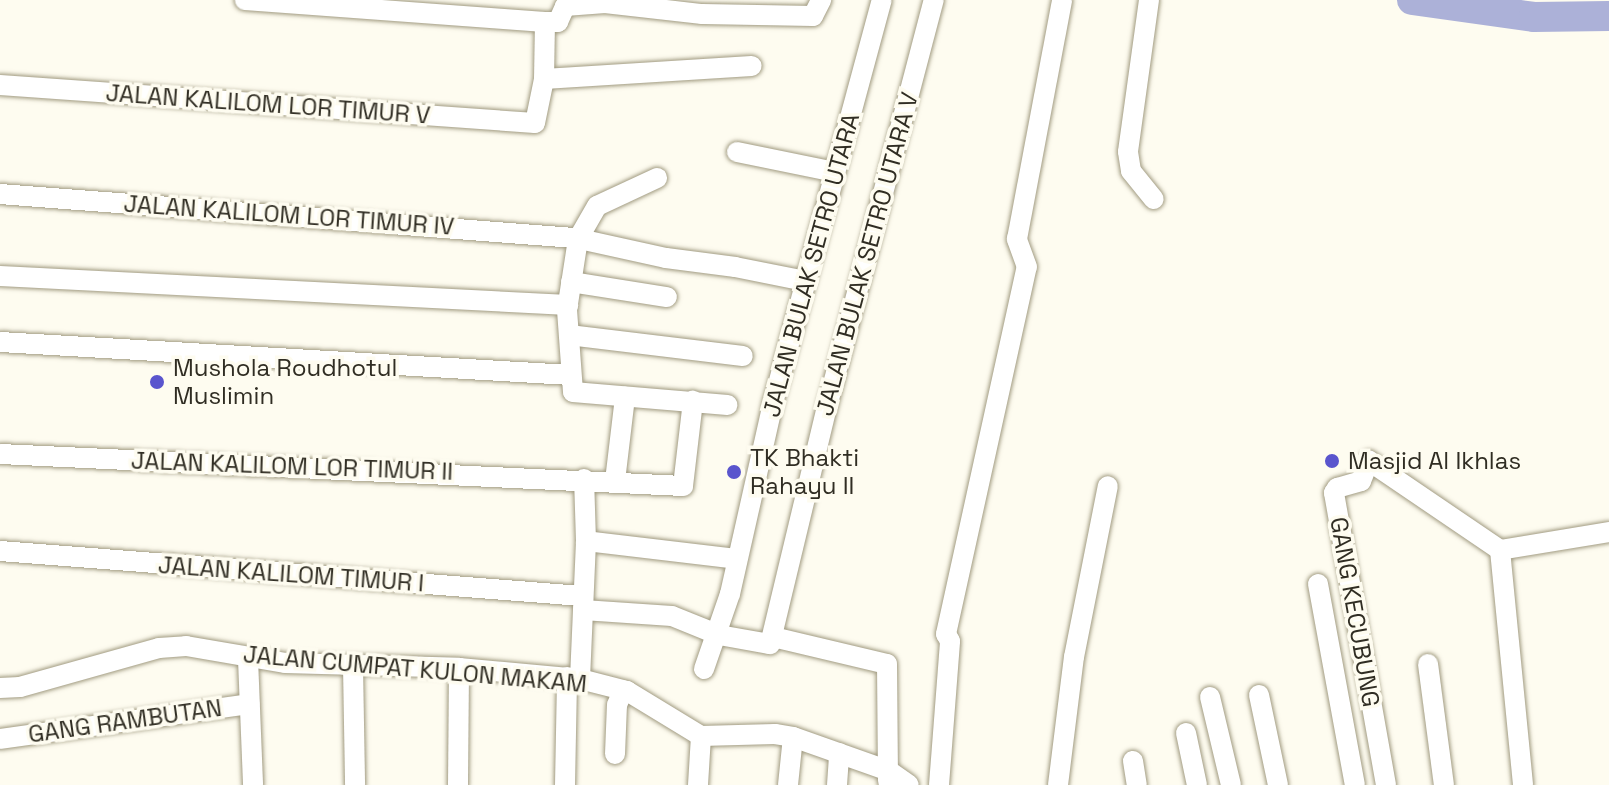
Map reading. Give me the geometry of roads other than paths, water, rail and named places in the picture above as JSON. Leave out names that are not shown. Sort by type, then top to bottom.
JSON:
[{"type":"street","points":[[245,0],[545,22],[558,22],[565,6],[605,3],[702,14],[813,16],[821,0]]},
{"type":"street","name":"JALAN BULAK SETRO UTARA","points":[[704,669],[719,635],[805,281],[882,0]]},
{"type":"street","name":"JALAN BULAK SETRO UTARA V","points":[[773,637],[828,403],[934,0]]},
{"type":"street","points":[[939,785],[948,638],[1027,267],[1017,239],[1062,0]]},
{"type":"street","points":[[1149,0],[1128,152],[1131,171],[1154,199]]},
{"type":"street","points":[[545,22],[544,79],[752,66]]},
{"type":"street","name":"JALAN KALILOM LOR TIMUR V","points":[[0,85],[535,123],[544,79]]},
{"type":"street","points":[[737,152],[835,172]]},
{"type":"street","points":[[657,178],[597,206],[578,239],[568,305],[573,392],[727,405]]},
{"type":"street","name":"JALAN KALILOM LOR TIMUR IV","points":[[0,194],[240,210],[578,239],[805,281]]},
{"type":"street","points":[[0,276],[568,305]]},
{"type":"street","points":[[571,282],[667,297]]},
{"type":"street","points":[[569,335],[743,356]]},
{"type":"street","points":[[0,342],[571,375]]},
{"type":"street","points":[[615,481],[625,397]]},
{"type":"street","name":"JALAN KALILOM LOR TIMUR II","points":[[0,454],[684,485],[693,401]]},
{"type":"street","name":"GANG KECUBUNG","points":[[1386,785],[1334,493],[1342,485],[1361,481],[1369,461],[1500,550]]},
{"type":"street","points":[[565,785],[583,603],[586,541],[584,479]]},
{"type":"street","points":[[1058,785],[1074,657],[1108,486]]},
{"type":"street","points":[[1523,785],[1500,550],[1609,532]]},
{"type":"street","points":[[586,541],[737,559]]},
{"type":"street","name":"JALAN KALILOM TIMUR I","points":[[0,551],[583,603],[672,616],[719,635]]},
{"type":"street","points":[[1318,584],[1355,785]]},
{"type":"street","points":[[719,635],[766,645],[773,637],[887,664],[888,778]]},
{"type":"street","name":"JALAN CUMPAT KULON MAKAM","points":[[0,688],[20,687],[159,648],[200,647],[248,659],[353,666],[459,668],[574,678],[623,690],[701,736]]},
{"type":"street","points":[[248,659],[253,785]]},
{"type":"street","points":[[1428,664],[1444,785]]},
{"type":"street","points":[[353,666],[355,785]]},
{"type":"street","points":[[458,785],[459,668]]},
{"type":"street","points":[[615,754],[617,705],[623,690]]},
{"type":"street","points":[[1259,695],[1278,785]]},
{"type":"street","points":[[1210,697],[1231,785]]},
{"type":"street","name":"GANG RAMBUTAN","points":[[0,739],[250,704]]},
{"type":"street","points":[[1186,733],[1197,785]]},
{"type":"street","points":[[698,785],[701,736],[775,734],[839,753],[909,785]]},
{"type":"street","points":[[788,785],[793,737]]},
{"type":"street","points":[[837,785],[839,753]]},
{"type":"street","points":[[1133,761],[1137,785]]},
{"type":"waterway","points":[[1412,0],[1534,17],[1609,16]]},
{"type":"place","name":"Mushola Roudhotul Muslimin","points":[[157,382]]},
{"type":"place","name":"Masjid Al Ikhlas","points":[[1332,461]]},
{"type":"place","name":"TK Bhakti Rahayu II","points":[[734,472]]}]
